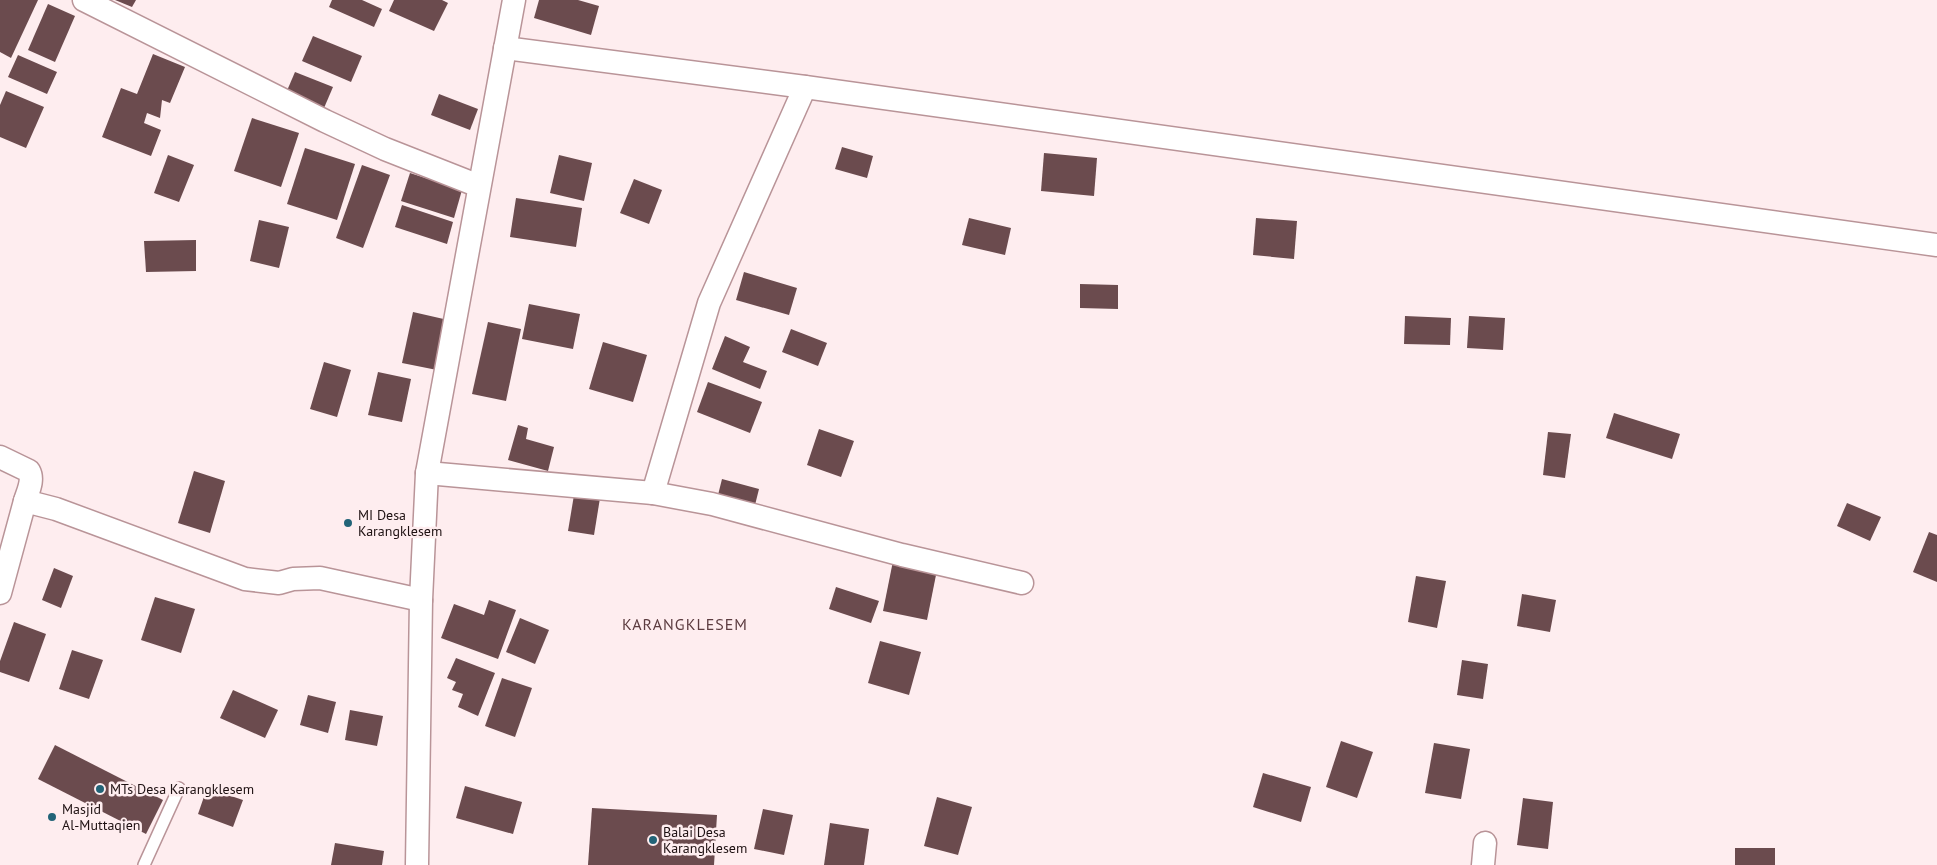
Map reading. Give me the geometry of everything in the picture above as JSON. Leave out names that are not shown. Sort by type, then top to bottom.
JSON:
[{"type":"street","points":[[84,0],[334,125],[385,149],[479,186]]},
{"type":"street","points":[[417,865],[421,600],[427,472],[514,0]]},
{"type":"street","points":[[505,48],[805,87],[1937,245]]},
{"type":"street","points":[[653,493],[709,302],[805,87]]},
{"type":"street","points":[[0,457],[29,471],[32,478],[0,593]]},
{"type":"street","points":[[427,472],[653,493],[712,504],[902,555],[1022,583]]},
{"type":"street","points":[[25,501],[56,509],[245,579],[279,583],[293,579],[320,578],[421,600]]},
{"type":"lane","points":[[144,865],[179,788]]},
{"type":"building","points":[[0,0],[38,0],[11,58],[0,52]]},
{"type":"building","points":[[115,0],[136,0],[132,7]]},
{"type":"building","points":[[332,0],[362,0],[382,9],[374,27],[329,7]]},
{"type":"building","points":[[394,0],[442,0],[448,3],[434,31],[389,11]]},
{"type":"building","points":[[539,0],[578,0],[599,6],[591,35],[534,18]]},
{"type":"building","points":[[48,4],[75,16],[55,62],[28,50]]},
{"type":"building","points":[[313,36],[362,56],[351,82],[302,61]]},
{"type":"building","points":[[153,54],[185,67],[170,103],[162,100],[160,118],[147,113],[144,123],[161,130],[151,156],[102,137],[121,88],[137,94]]},
{"type":"building","points":[[18,55],[57,72],[47,94],[8,77]]},
{"type":"building","points":[[295,72],[333,87],[324,108],[286,93]]},
{"type":"building","points":[[6,91],[44,107],[26,148],[0,137],[0,105]]},
{"type":"building","points":[[439,94],[478,109],[470,130],[431,115]]},
{"type":"building","points":[[252,118],[299,133],[281,187],[234,171]]},
{"type":"building","points":[[842,147],[873,156],[867,178],[835,169]]},
{"type":"building","points":[[305,148],[355,164],[337,220],[287,204]]},
{"type":"building","points":[[1044,153],[1097,158],[1094,196],[1041,191]]},
{"type":"building","points":[[168,155],[194,165],[179,202],[154,193]]},
{"type":"building","points":[[559,155],[592,163],[584,201],[550,193]]},
{"type":"building","points":[[362,165],[390,175],[363,248],[336,238]]},
{"type":"building","points":[[410,173],[462,190],[454,218],[401,201]]},
{"type":"building","points":[[634,179],[662,190],[649,224],[620,213]]},
{"type":"building","points":[[516,198],[582,208],[576,247],[510,237]]},
{"type":"building","points":[[402,205],[453,222],[447,244],[395,227]]},
{"type":"building","points":[[969,218],[1011,228],[1005,255],[962,245]]},
{"type":"building","points":[[1256,218],[1297,221],[1294,259],[1253,255]]},
{"type":"building","points":[[259,220],[289,227],[279,268],[250,261]]},
{"type":"building","points":[[196,240],[196,271],[146,272],[144,241]]},
{"type":"building","points":[[744,272],[797,288],[789,315],[736,300]]},
{"type":"building","points":[[1080,284],[1118,285],[1118,309],[1080,308]]},
{"type":"building","points":[[529,304],[580,314],[573,349],[522,339]]},
{"type":"building","points":[[413,312],[448,320],[437,370],[402,363]]},
{"type":"building","points":[[1405,316],[1451,318],[1450,345],[1404,344]]},
{"type":"building","points":[[1469,316],[1505,318],[1503,350],[1467,348]]},
{"type":"building","points":[[488,322],[521,329],[506,401],[472,394]]},
{"type":"building","points":[[791,329],[827,343],[818,366],[782,352]]},
{"type":"building","points":[[725,336],[750,347],[743,362],[767,371],[760,389],[712,369]]},
{"type":"building","points":[[603,342],[647,355],[633,402],[589,389]]},
{"type":"building","points":[[324,362],[351,370],[337,417],[310,409]]},
{"type":"building","points":[[378,372],[411,379],[402,422],[368,415]]},
{"type":"building","points":[[708,382],[762,402],[750,433],[697,412]]},
{"type":"building","points":[[1614,413],[1680,434],[1672,459],[1606,438]]},
{"type":"building","points":[[518,425],[528,428],[526,439],[554,447],[548,471],[508,460]]},
{"type":"building","points":[[819,429],[854,441],[841,477],[807,465]]},
{"type":"building","points":[[1548,432],[1571,434],[1565,478],[1543,475]]},
{"type":"building","points":[[194,471],[225,481],[210,533],[178,523]]},
{"type":"building","points":[[722,479],[759,489],[754,509],[717,499]]},
{"type":"building","points":[[574,495],[600,498],[594,535],[568,531]]},
{"type":"building","points":[[1847,503],[1881,517],[1870,541],[1837,526]]},
{"type":"building","points":[[1929,532],[1937,535],[1937,582],[1913,572]]},
{"type":"building","points":[[893,561],[937,570],[927,620],[883,611]]},
{"type":"building","points":[[54,568],[73,576],[61,608],[42,600]]},
{"type":"building","points":[[1416,576],[1446,581],[1437,628],[1408,622]]},
{"type":"building","points":[[836,587],[879,601],[871,623],[829,609]]},
{"type":"building","points":[[1522,594],[1556,600],[1550,632],[1517,626]]},
{"type":"building","points":[[155,597],[195,609],[181,653],[141,640]]},
{"type":"building","points":[[489,600],[516,610],[498,659],[441,638],[454,604],[484,615]]},
{"type":"building","points":[[520,618],[549,630],[535,664],[506,652]]},
{"type":"building","points":[[14,622],[46,634],[29,682],[0,672],[0,661]]},
{"type":"building","points":[[880,641],[921,652],[909,695],[868,683]]},
{"type":"building","points":[[72,650],[103,660],[89,699],[59,689]]},
{"type":"building","points":[[456,658],[495,673],[478,716],[458,707],[463,694],[452,690],[456,682],[447,678]]},
{"type":"building","points":[[1462,660],[1488,664],[1483,699],[1457,695]]},
{"type":"building","points":[[502,678],[532,688],[515,737],[485,726]]},
{"type":"building","points":[[233,690],[278,710],[265,738],[220,718]]},
{"type":"building","points":[[308,695],[336,702],[328,733],[300,725]]},
{"type":"building","points":[[350,710],[383,716],[377,746],[345,740]]},
{"type":"building","points":[[1341,741],[1373,752],[1357,798],[1326,787]]},
{"type":"building","points":[[1434,743],[1470,749],[1461,799],[1425,793]]},
{"type":"building","name":"MTs Desa Karangklesem","points":[[55,745],[163,800],[146,834],[38,779]]},
{"type":"building","points":[[1263,773],[1311,787],[1301,822],[1253,807]]},
{"type":"building","points":[[465,786],[522,802],[513,834],[456,818]]},
{"type":"building","points":[[207,788],[243,800],[233,827],[198,814]]},
{"type":"building","points":[[937,797],[972,807],[958,855],[924,846]]},
{"type":"building","points":[[1523,798],[1553,802],[1548,849],[1517,845]]},
{"type":"building","name":"Balai Desa Karangklesem","points":[[592,808],[717,815],[714,865],[588,865]]},
{"type":"building","points":[[763,809],[793,815],[784,855],[754,849]]},
{"type":"building","points":[[830,823],[869,829],[864,865],[824,865]]},
{"type":"building","points":[[335,843],[384,851],[382,865],[331,865]]},
{"type":"building","points":[[1735,848],[1775,848],[1775,865],[1735,865]]},
{"type":"place","name":"MI Desa Karangklesem","points":[[348,523]]},
{"type":"place","name":"MTs Desa Karangklesem","points":[[100,789]]},
{"type":"place","name":"Masjid Al-Muttaqien","points":[[52,817]]},
{"type":"place","name":"Balai Desa Karangklesem","points":[[653,840]]},
{"type":"district","name":"KARANGKLESEM","points":[[685,624]]}]
